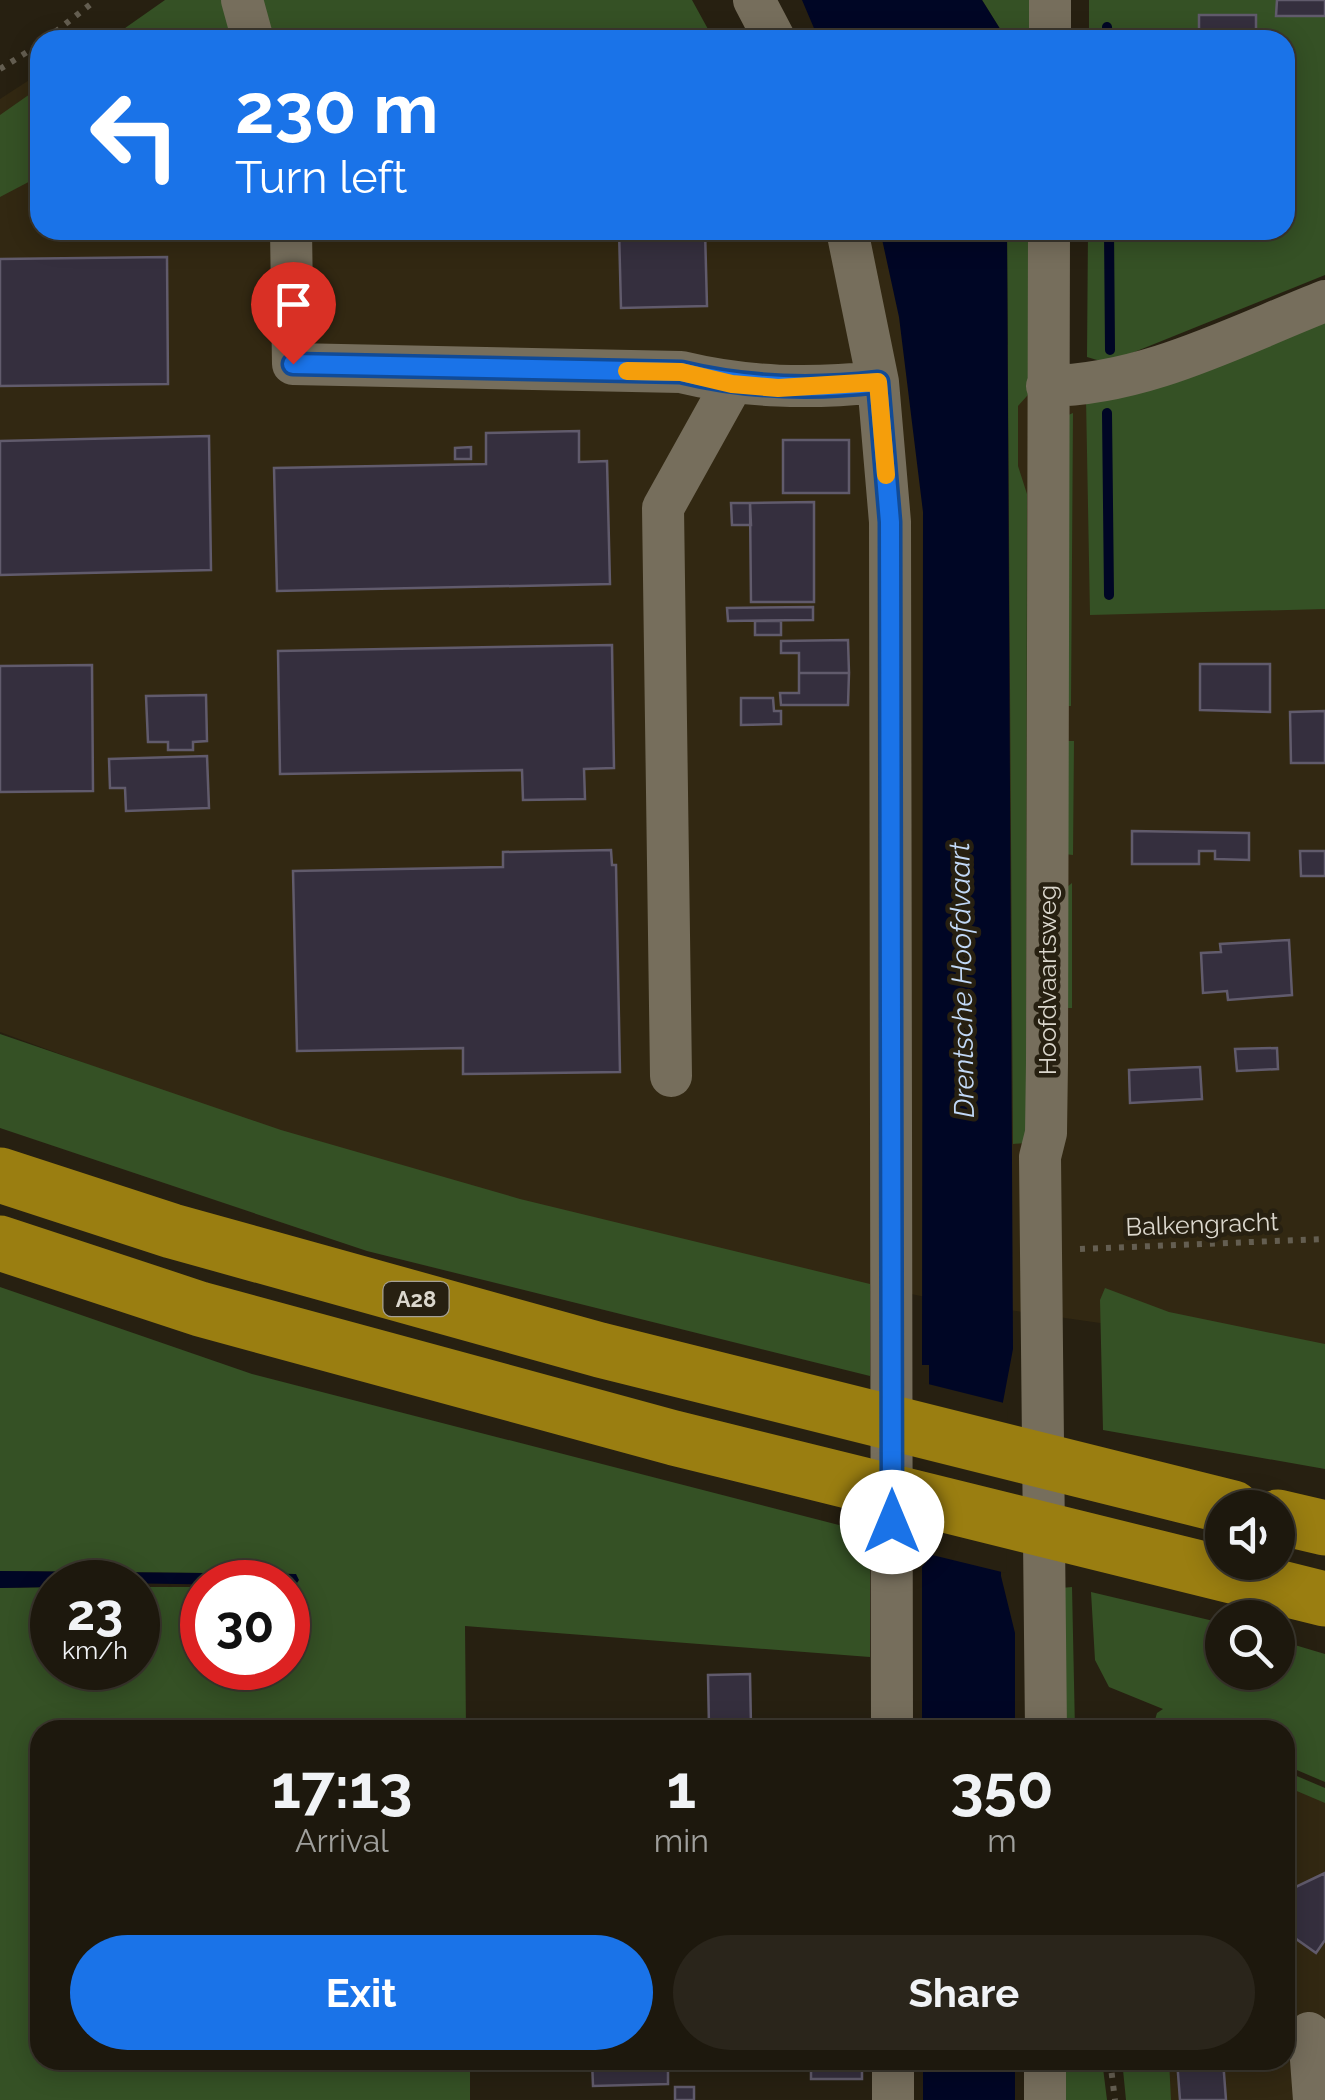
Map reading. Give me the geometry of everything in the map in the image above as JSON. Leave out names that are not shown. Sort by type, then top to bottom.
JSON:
[{"type":"highway","name":"A28","points":[[0,1174],[172,1231],[836,1410],[1205,1499]]},
{"type":"highway","points":[[0,1243],[200,1309],[836,1478],[1325,1599]]},
{"type":"highway","points":[[1251,1582],[1325,1620]]},
{"type":"street","points":[[242,0],[250,30]]},
{"type":"street","points":[[754,0],[770,30]]},
{"type":"street","points":[[1050,0],[1050,30]]},
{"type":"street","points":[[291,240],[293,364],[681,372],[732,384],[778,388],[878,382]]},
{"type":"street","points":[[849,240],[878,382],[890,542],[892,1720]]},
{"type":"street","name":"Hoofdvaartsweg","points":[[1046,1720],[1040,1156],[1046,1134],[1048,1063],[1048,240]]},
{"type":"street","points":[[1047,386],[1079,386],[1136,375],[1325,300]]},
{"type":"street","points":[[671,1076],[663,508],[732,384]]},
{"type":"street","points":[[1314,2100],[1309,2033],[1325,2046]]},
{"type":"street","points":[[892,2070],[892,2100]]},
{"type":"street","points":[[1045,2100],[1046,2070]]},
{"type":"path","points":[[57,30],[96,0]]},
{"type":"path","points":[[0,69],[30,50]]},
{"type":"path","name":"Balkengracht","points":[[1080,1249],[1325,1238]]},
{"type":"path","points":[[1111,2070],[1115,2100]]},
{"type":"shaded area","points":[[30,80],[30,240],[888,240],[902,284],[1079,386],[1325,282],[1325,1355],[945,1301],[459,1201],[0,1032],[0,99]]},
{"type":"shaded area","points":[[1295,1788],[1325,1802],[1325,2100],[1137,2100],[1136,2070],[1295,2070]]},
{"type":"green space","points":[[165,0],[228,0],[238,30],[122,30]]},
{"type":"green space","points":[[258,0],[692,0],[708,30],[266,30]]},
{"type":"green space","points":[[982,0],[1030,0],[1035,30],[1001,30]]},
{"type":"green space","points":[[1089,0],[1325,0],[1325,275],[1107,363],[1087,357],[1088,240],[1295,240],[1295,30],[1089,30]]},
{"type":"green space","points":[[30,94],[30,181],[0,197],[0,115]]},
{"type":"green space","points":[[1007,240],[1036,240],[1035,387],[1018,406],[1018,466],[1027,494],[1026,1143],[1013,1144]]},
{"type":"green space","points":[[1325,314],[1325,609],[1090,615],[1086,398]]},
{"type":"green space","points":[[1073,413],[1071,706],[1065,706],[1066,416]]},
{"type":"green space","points":[[1065,741],[1074,741],[1073,855],[1064,854]]},
{"type":"green space","points":[[1072,883],[1072,1008],[1065,1008],[1067,887]]},
{"type":"green space","points":[[0,1034],[281,1130],[520,1199],[870,1284],[870,1376],[367,1251],[0,1128]]},
{"type":"green space","points":[[0,1287],[252,1374],[870,1533],[870,1657],[465,1626],[466,1720],[30,1720],[30,2070],[470,2070],[470,2100],[0,2100],[0,1588],[30,1587],[30,1690],[160,1690],[160,1587],[180,1587],[180,1690],[310,1690],[310,1560],[180,1560],[180,1573],[160,1573],[160,1560],[30,1560],[30,1571],[0,1571]]},
{"type":"green space","points":[[1105,1288],[1169,1312],[1325,1344],[1325,1469],[1103,1430],[1100,1300]]},
{"type":"green space","points":[[1072,1587],[1075,1720],[1058,1720],[1061,1588]]},
{"type":"green space","points":[[1091,1592],[1205,1619],[1205,1690],[1295,1690],[1295,1645],[1325,1654],[1325,1782],[1295,1769],[1295,1720],[1155,1720],[1163,1709],[1109,1687],[1095,1660]]},
{"type":"green space","points":[[1295,1775],[1325,1788],[1325,1803],[1295,1790]]},
{"type":"green space","points":[[1058,2070],[1103,2070],[1107,2100],[1058,2100]]},
{"type":"green space","points":[[1123,2070],[1170,2070],[1171,2100],[1126,2100]]},
{"type":"water","points":[[802,0],[982,0],[1001,30],[815,30]]},
{"type":"water","name":"Drentsche Hoofdvaart","points":[[882,240],[1007,240],[1013,1349],[1003,1402],[1001,1576],[1015,1633],[1015,1720],[922,1720],[922,1567],[929,1559],[929,1365],[922,1365],[923,512],[899,317]]},
{"type":"water","points":[[0,1571],[30,1571],[30,1587],[0,1588]]},
{"type":"water","points":[[160,1573],[180,1573],[180,1584],[160,1584]]},
{"type":"water","points":[[923,2070],[1015,2070],[1015,2100],[923,2100]]},
{"type":"pier","points":[[924,1383],[1008,1404],[1006,1573],[924,1553]]},
{"type":"building","points":[[1277,0],[1325,0],[1325,16],[1276,16]]},
{"type":"building","points":[[1199,15],[1256,15],[1256,30],[1199,30]]},
{"type":"building","points":[[619,240],[705,240],[707,306],[621,308]]},
{"type":"building","points":[[167,257],[168,384],[0,386],[0,259]]},
{"type":"building","points":[[579,431],[579,462],[607,461],[610,584],[277,591],[274,468],[486,464],[486,433]]},
{"type":"building","points":[[209,436],[211,570],[0,575],[0,441]]},
{"type":"building","points":[[783,440],[849,440],[849,493],[783,493]]},
{"type":"building","points":[[471,447],[471,459],[455,459],[455,448]]},
{"type":"building","points":[[814,502],[814,602],[751,602],[750,503]]},
{"type":"building","points":[[731,503],[750,503],[751,525],[732,525]]},
{"type":"building","points":[[813,607],[813,620],[728,621],[727,608]]},
{"type":"building","points":[[755,621],[781,621],[781,635],[755,635]]},
{"type":"building","points":[[848,640],[849,673],[799,673],[799,653],[781,653],[781,641]]},
{"type":"building","points":[[612,645],[614,768],[584,769],[585,799],[523,800],[522,770],[280,774],[278,651]]},
{"type":"building","points":[[1200,664],[1270,664],[1270,712],[1200,710]]},
{"type":"building","points":[[92,665],[93,791],[0,792],[0,666]]},
{"type":"building","points":[[799,673],[849,673],[848,705],[781,705],[780,693],[799,693]]},
{"type":"building","points":[[206,695],[207,741],[193,742],[193,750],[168,750],[168,742],[148,742],[146,696]]},
{"type":"building","points":[[741,698],[773,698],[774,711],[781,711],[781,724],[741,725]]},
{"type":"building","points":[[1325,711],[1325,763],[1291,763],[1290,712]]},
{"type":"building","points":[[207,756],[209,808],[126,811],[125,788],[110,788],[109,759]]},
{"type":"building","points":[[1132,831],[1249,833],[1249,860],[1215,859],[1215,851],[1199,851],[1199,864],[1132,864]]},
{"type":"building","points":[[611,850],[612,865],[616,865],[620,1072],[463,1074],[463,1048],[297,1051],[293,871],[503,867],[503,852]]},
{"type":"building","points":[[1300,851],[1325,851],[1325,876],[1301,876]]},
{"type":"building","points":[[1289,940],[1292,995],[1228,1000],[1227,991],[1203,993],[1201,953],[1221,952],[1220,944]]},
{"type":"building","points":[[1277,1048],[1278,1069],[1237,1071],[1235,1049]]},
{"type":"building","points":[[1200,1067],[1202,1099],[1130,1103],[1129,1070]]},
{"type":"building","points":[[750,1674],[751,1720],[709,1720],[708,1675]]},
{"type":"building","points":[[1325,1873],[1325,1940],[1316,1953],[1295,1938],[1295,1887]]},
{"type":"building","points":[[592,2070],[668,2070],[668,2084],[593,2086]]},
{"type":"building","points":[[811,2070],[862,2070],[862,2079],[811,2079]]},
{"type":"building","points":[[1178,2070],[1224,2070],[1226,2100],[1180,2100]]},
{"type":"building","points":[[675,2087],[694,2087],[694,2100],[675,2100]]},
{"type":"waterway","points":[[1109,240],[1110,350]]},
{"type":"waterway","points":[[1107,413],[1109,595]]},
{"type":"slow traffic","points":[[627,371],[681,372],[732,384],[778,388],[878,382],[886,475]]},
{"type":"route","points":[[293,364],[681,372],[732,384],[778,388],[878,382],[890,522],[892,1522]]}]
